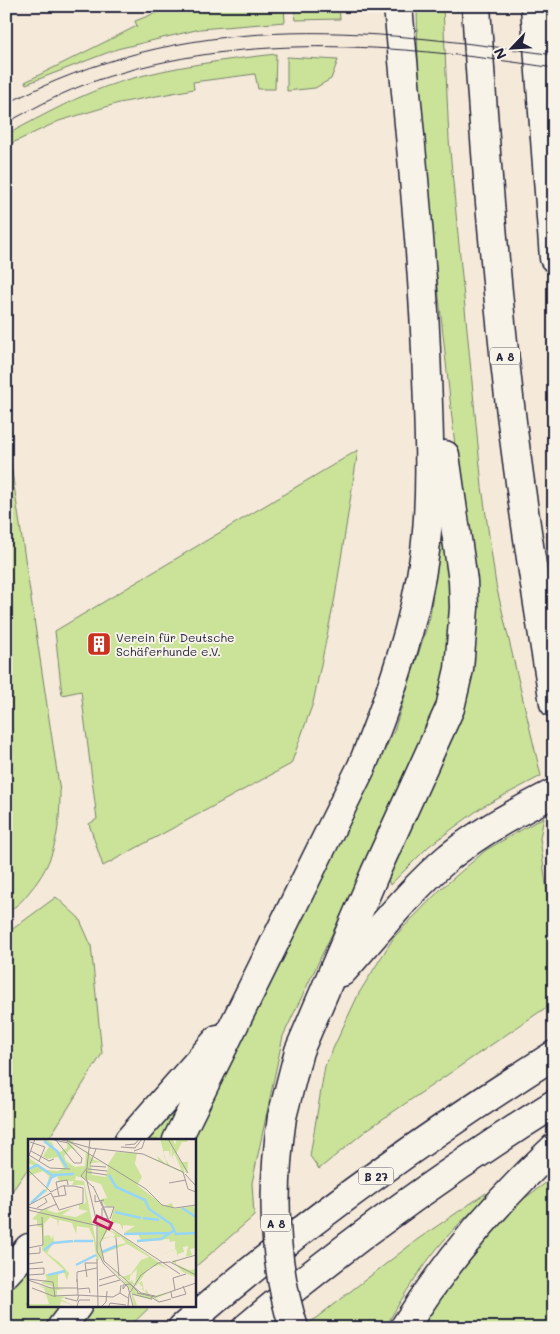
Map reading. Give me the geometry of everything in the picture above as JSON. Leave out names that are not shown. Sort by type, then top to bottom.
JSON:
[{"type":"highway","name":"A 8","points":[[294,1328],[280,1265],[276,1216],[276,1159],[282,1117],[299,1051],[328,988],[375,873],[450,708],[459,669],[464,608],[463,581],[425,318],[398,6]]},
{"type":"highway","name":"A 8","points":[[476,6],[491,226],[509,398],[531,561],[554,703]]},
{"type":"highway","points":[[536,6],[554,258]]},
{"type":"highway","points":[[178,1139],[362,766],[397,674],[425,552],[431,488],[425,318]]},
{"type":"highway","points":[[328,988],[406,898],[449,857],[493,825],[554,794]]},
{"type":"highway","points":[[130,1139],[200,1057],[238,1018]]},
{"type":"highway","name":"B 27","points":[[182,1328],[306,1226],[451,1122],[554,1055]]},
{"type":"highway","points":[[246,1328],[347,1248],[554,1104]]},
{"type":"highway","points":[[404,1328],[424,1296],[463,1243],[512,1186],[554,1148]]},
{"type":"highway","points":[[6,1273],[28,1249]]},
{"type":"highway","points":[[61,1328],[77,1306]]},
{"type":"green space","points":[[174,6],[284,6],[285,22],[200,29],[117,49],[26,84],[25,82],[137,26],[135,21]]},
{"type":"green space","points":[[294,6],[339,6],[340,19],[296,20]]},
{"type":"green space","points":[[417,6],[443,6],[449,140],[482,487],[496,585],[541,776],[482,807],[429,846],[390,885],[387,877],[438,769],[460,711],[457,465],[436,269],[418,63]]},
{"type":"green space","points":[[276,54],[275,89],[258,89],[255,74],[193,82],[194,89],[119,103],[59,121],[6,146],[6,135],[63,105],[108,86],[180,67]]},
{"type":"green space","points":[[287,57],[338,60],[331,79],[315,88],[287,91]]},
{"type":"green space","points":[[6,432],[60,792],[57,832],[45,869],[22,900],[7,911]]},
{"type":"green space","points":[[358,450],[335,597],[313,703],[291,764],[103,866],[89,824],[97,819],[81,691],[62,695],[55,631]]},
{"type":"green space","points":[[440,536],[443,536],[452,606],[449,665],[437,715],[283,1036],[252,1183],[254,1216],[195,1267],[195,1139],[191,1139],[394,731],[430,617]]},
{"type":"green space","points":[[544,817],[540,838],[554,947],[554,1002],[368,1129],[319,1169],[310,1156],[325,1066],[359,993],[394,937],[442,888],[486,850]]},
{"type":"green space","points":[[56,897],[79,918],[91,945],[102,1054],[49,1139],[28,1139],[28,1168],[6,1200],[6,934]]},
{"type":"green space","points":[[176,1108],[180,1110],[165,1139],[147,1139]]},
{"type":"green space","points":[[554,1177],[554,1328],[414,1328],[420,1316],[511,1208]]},
{"type":"green space","points":[[486,1193],[488,1198],[457,1226],[430,1257],[406,1292],[385,1328],[303,1328],[418,1239]]},
{"type":"green space","points":[[28,1266],[28,1306],[62,1306],[46,1328],[6,1328],[6,1292]]},
{"type":"green space","points":[[94,1306],[151,1306],[128,1328],[77,1328]]},
{"type":"tram line","points":[[6,104],[74,73],[141,52],[208,39],[275,33],[343,33],[411,37],[554,55]]},
{"type":"tram line","points":[[6,123],[71,90],[139,68],[197,56],[256,49],[375,48],[435,53],[554,68]]},
{"type":"place","name":"Verein für Deutsche Schäferhunde e.V.","points":[[99,644]]}]
